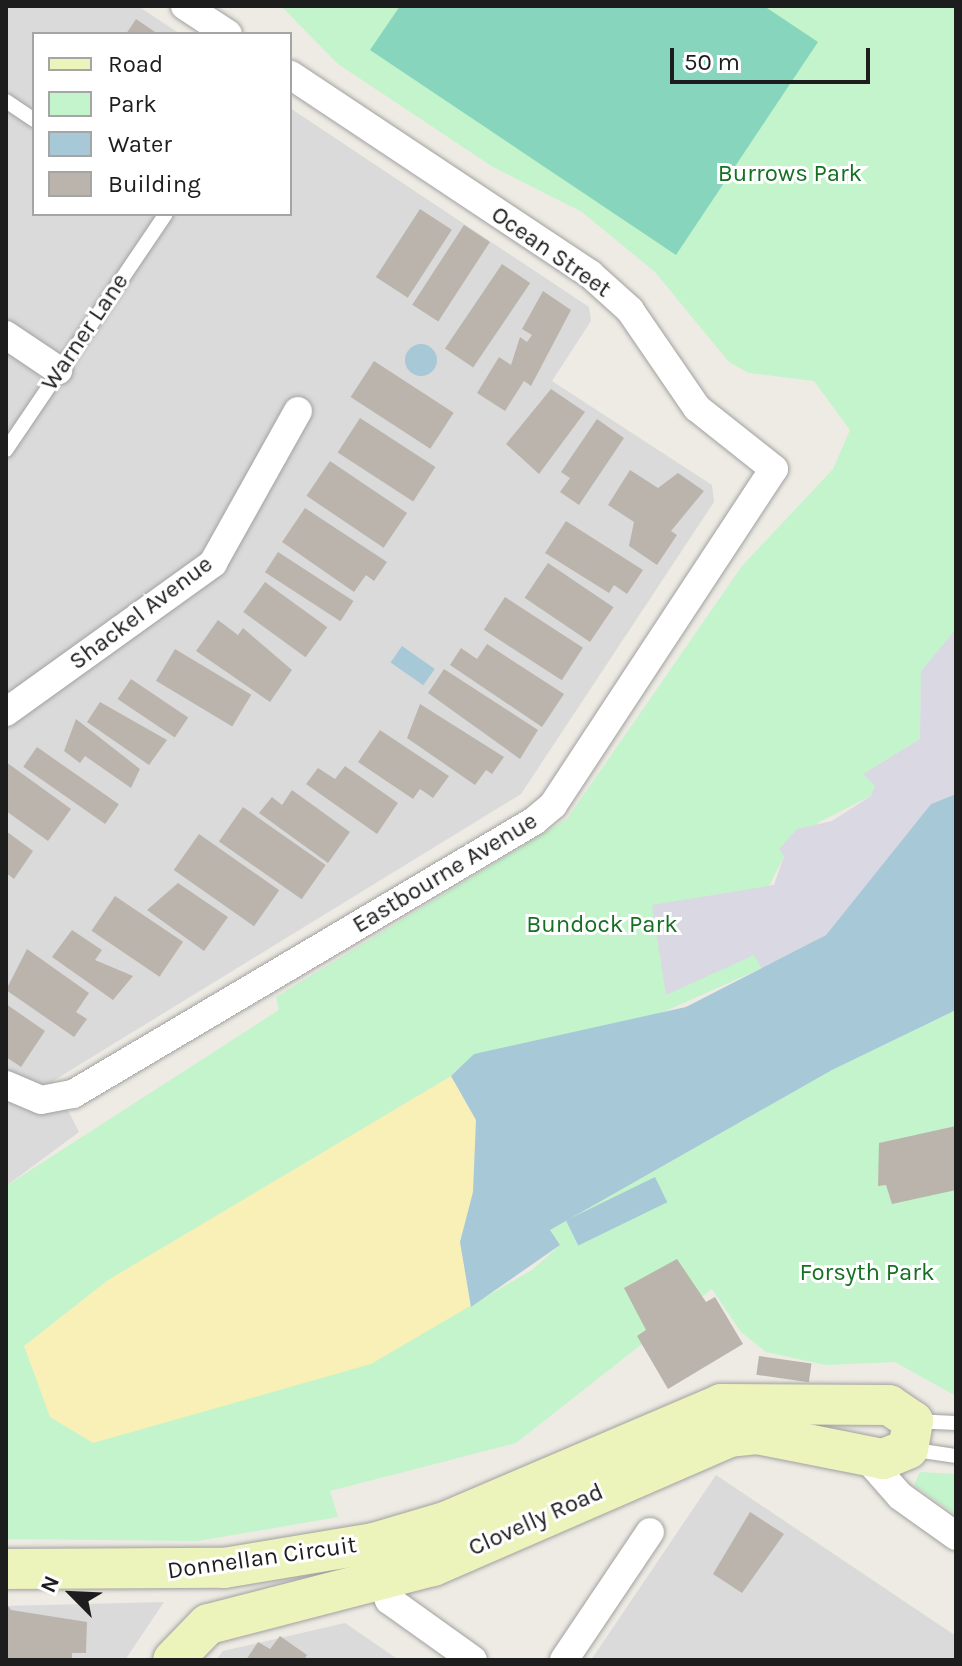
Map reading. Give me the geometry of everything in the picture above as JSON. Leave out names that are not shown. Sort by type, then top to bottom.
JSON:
[{"type":"street","points":[[185,6],[225,32]]},
{"type":"street","name":"Ocean Street","points":[[292,76],[590,274],[630,310],[697,408],[774,469]]},
{"type":"street","points":[[6,335],[58,370]]},
{"type":"street","name":"Shackel Avenue","points":[[6,712],[213,563],[298,411]]},
{"type":"street","name":"Eastbourne Avenue","points":[[6,1085],[41,1100],[73,1094],[553,805],[774,469]]},
{"type":"street","name":"Clovelly Road","points":[[173,1660],[208,1624],[378,1561],[445,1522],[721,1404],[889,1405],[911,1435],[897,1457],[865,1456],[757,1434],[730,1437],[433,1566],[378,1561]]},
{"type":"street","points":[[865,1456],[900,1496],[956,1536]]},
{"type":"street","points":[[564,1660],[650,1532]]},
{"type":"street","points":[[378,1561],[389,1600],[473,1660]]},
{"type":"street","name":"Donnellan Circuit","points":[[6,1569],[224,1568],[378,1561]]},
{"type":"lane","points":[[6,101],[32,119]]},
{"type":"lane","name":"Warner Lane","points":[[6,450],[165,216]]},
{"type":"lane","name":"Clovelly Road","points":[[911,1435],[956,1423]]},
{"type":"lane","name":"Clovelly Road","points":[[911,1435],[956,1456]]},
{"type":"shaded area","points":[[6,6],[138,6],[177,32],[32,32],[32,216],[292,216],[292,109],[589,307],[591,321],[552,381],[712,485],[714,502],[521,794],[53,1081],[79,1132],[6,1186]]},
{"type":"shaded area","points":[[956,629],[956,794],[931,804],[826,935],[762,969],[754,955],[666,995],[652,905],[774,885],[784,856],[779,849],[797,829],[832,821],[871,796],[875,786],[863,774],[920,739],[921,671]]},
{"type":"shaded area","points":[[716,1475],[956,1636],[956,1660],[591,1660]]},
{"type":"shaded area","points":[[164,1602],[125,1660],[6,1660],[6,1606]]},
{"type":"shaded area","points":[[345,1623],[399,1660],[216,1660],[223,1651]]},
{"type":"sand","points":[[451,1076],[476,1120],[473,1192],[460,1242],[471,1307],[372,1364],[222,1411],[93,1443],[50,1417],[24,1346],[108,1280]]},
{"type":"green space","points":[[281,6],[956,6],[956,629],[921,671],[920,739],[863,774],[875,786],[871,796],[819,822],[784,856],[769,886],[778,961],[636,1024],[474,1054],[451,1076],[108,1280],[24,1346],[50,1417],[93,1443],[371,1364],[532,1270],[560,1245],[550,1230],[832,1070],[956,1010],[956,1396],[895,1362],[826,1365],[766,1352],[741,1332],[712,1289],[516,1443],[330,1491],[338,1517],[198,1541],[6,1539],[6,1186],[279,1010],[276,997],[567,819],[742,566],[833,469],[850,430],[814,381],[749,373],[729,362],[655,272],[582,212],[493,167],[338,64]]},
{"type":"green space","points":[[400,6],[764,6],[818,42],[676,255],[370,50]]},
{"type":"green space","points":[[920,1472],[956,1474],[956,1515],[914,1485]]},
{"type":"water","points":[[421,344],[432,349],[437,360],[432,371],[421,376],[410,371],[405,360],[410,349]]},
{"type":"water","points":[[402,646],[435,669],[423,685],[391,662]]},
{"type":"water","points":[[956,794],[956,1010],[832,1070],[550,1230],[560,1245],[471,1307],[460,1242],[473,1192],[476,1120],[451,1076],[474,1054],[686,1007],[826,935],[931,804]]},
{"type":"water","points":[[655,1177],[667,1202],[578,1246],[566,1220]]},
{"type":"building","points":[[136,19],[155,32],[127,32]]},
{"type":"building","points":[[420,209],[452,230],[408,298],[376,277]]},
{"type":"building","points":[[464,225],[490,242],[438,322],[412,305]]},
{"type":"building","points":[[502,264],[530,283],[473,368],[445,349]]},
{"type":"building","points":[[543,291],[571,310],[531,386],[524,381],[505,411],[477,393],[499,357],[511,365],[520,337],[527,342],[532,335],[522,329]]},
{"type":"building","points":[[374,361],[454,413],[430,449],[351,397]]},
{"type":"building","points":[[551,389],[585,412],[539,474],[506,444]]},
{"type":"building","points":[[360,418],[435,467],[413,501],[338,452]]},
{"type":"building","points":[[597,419],[624,438],[579,505],[560,492],[570,478],[561,472]]},
{"type":"building","points":[[330,461],[407,513],[384,548],[307,496]]},
{"type":"building","points":[[630,470],[658,488],[678,473],[704,491],[671,531],[677,535],[657,565],[629,546],[634,522],[608,505]]},
{"type":"building","points":[[305,508],[387,562],[374,581],[366,575],[354,592],[282,542]]},
{"type":"building","points":[[566,521],[643,570],[627,594],[614,585],[609,593],[545,553]]},
{"type":"building","points":[[278,552],[353,601],[340,621],[265,572]]},
{"type":"building","points":[[548,563],[613,607],[590,642],[525,598]]},
{"type":"building","points":[[265,582],[327,627],[306,657],[243,612]]},
{"type":"building","points":[[505,597],[583,648],[562,680],[484,630]]},
{"type":"building","points":[[218,620],[238,635],[243,628],[292,670],[270,702],[196,651]]},
{"type":"building","points":[[487,644],[564,694],[542,727],[450,665],[461,648],[477,659]]},
{"type":"building","points":[[175,649],[251,695],[232,727],[156,681]]},
{"type":"building","points":[[444,669],[538,730],[520,759],[428,693]]},
{"type":"building","points":[[131,679],[188,718],[175,737],[118,699]]},
{"type":"building","points":[[100,702],[167,740],[149,765],[87,722]]},
{"type":"building","points":[[420,704],[504,757],[492,774],[486,770],[475,785],[407,738]]},
{"type":"building","points":[[76,719],[140,769],[131,788],[85,756],[80,763],[64,751]]},
{"type":"building","points":[[380,730],[449,776],[433,798],[420,789],[413,799],[358,762]]},
{"type":"building","points":[[37,747],[119,804],[105,824],[23,767]]},
{"type":"building","points":[[6,762],[71,809],[48,841],[6,811]]},
{"type":"building","points":[[345,766],[398,803],[377,834],[306,784],[318,768],[335,779]]},
{"type":"building","points":[[292,790],[350,832],[328,863],[259,813],[272,797],[282,805]]},
{"type":"building","points":[[243,807],[326,865],[302,899],[219,841]]},
{"type":"building","points":[[6,831],[33,851],[14,879],[6,873]]},
{"type":"building","points":[[199,834],[279,890],[254,926],[174,870]]},
{"type":"building","points":[[178,883],[228,917],[204,951],[147,910]]},
{"type":"building","points":[[115,896],[183,942],[159,977],[92,931]]},
{"type":"building","points":[[72,930],[102,950],[95,960],[133,976],[113,1000],[52,957]]},
{"type":"building","points":[[27,949],[89,993],[76,1012],[87,1019],[74,1037],[6,990]]},
{"type":"building","points":[[6,1004],[45,1031],[21,1067],[6,1057]]},
{"type":"building","points":[[956,1126],[956,1190],[892,1204],[886,1185],[878,1186],[879,1143]]},
{"type":"building","points":[[677,1259],[706,1302],[715,1297],[743,1344],[668,1389],[637,1336],[646,1330],[624,1288]]},
{"type":"building","points":[[759,1356],[811,1363],[809,1382],[756,1375]]},
{"type":"building","points":[[750,1512],[784,1534],[742,1593],[713,1574]]},
{"type":"building","points":[[6,1603],[11,1610],[87,1622],[86,1653],[72,1653],[72,1660],[6,1660]]},
{"type":"building","points":[[280,1636],[307,1655],[304,1660],[246,1660],[258,1642],[270,1649]]},
{"type":"park label","name":"Burrows Park","points":[[790,174]]},
{"type":"park label","name":"Bundock Park","points":[[602,925]]},
{"type":"park label","name":"Forsyth Park","points":[[867,1273]]}]
